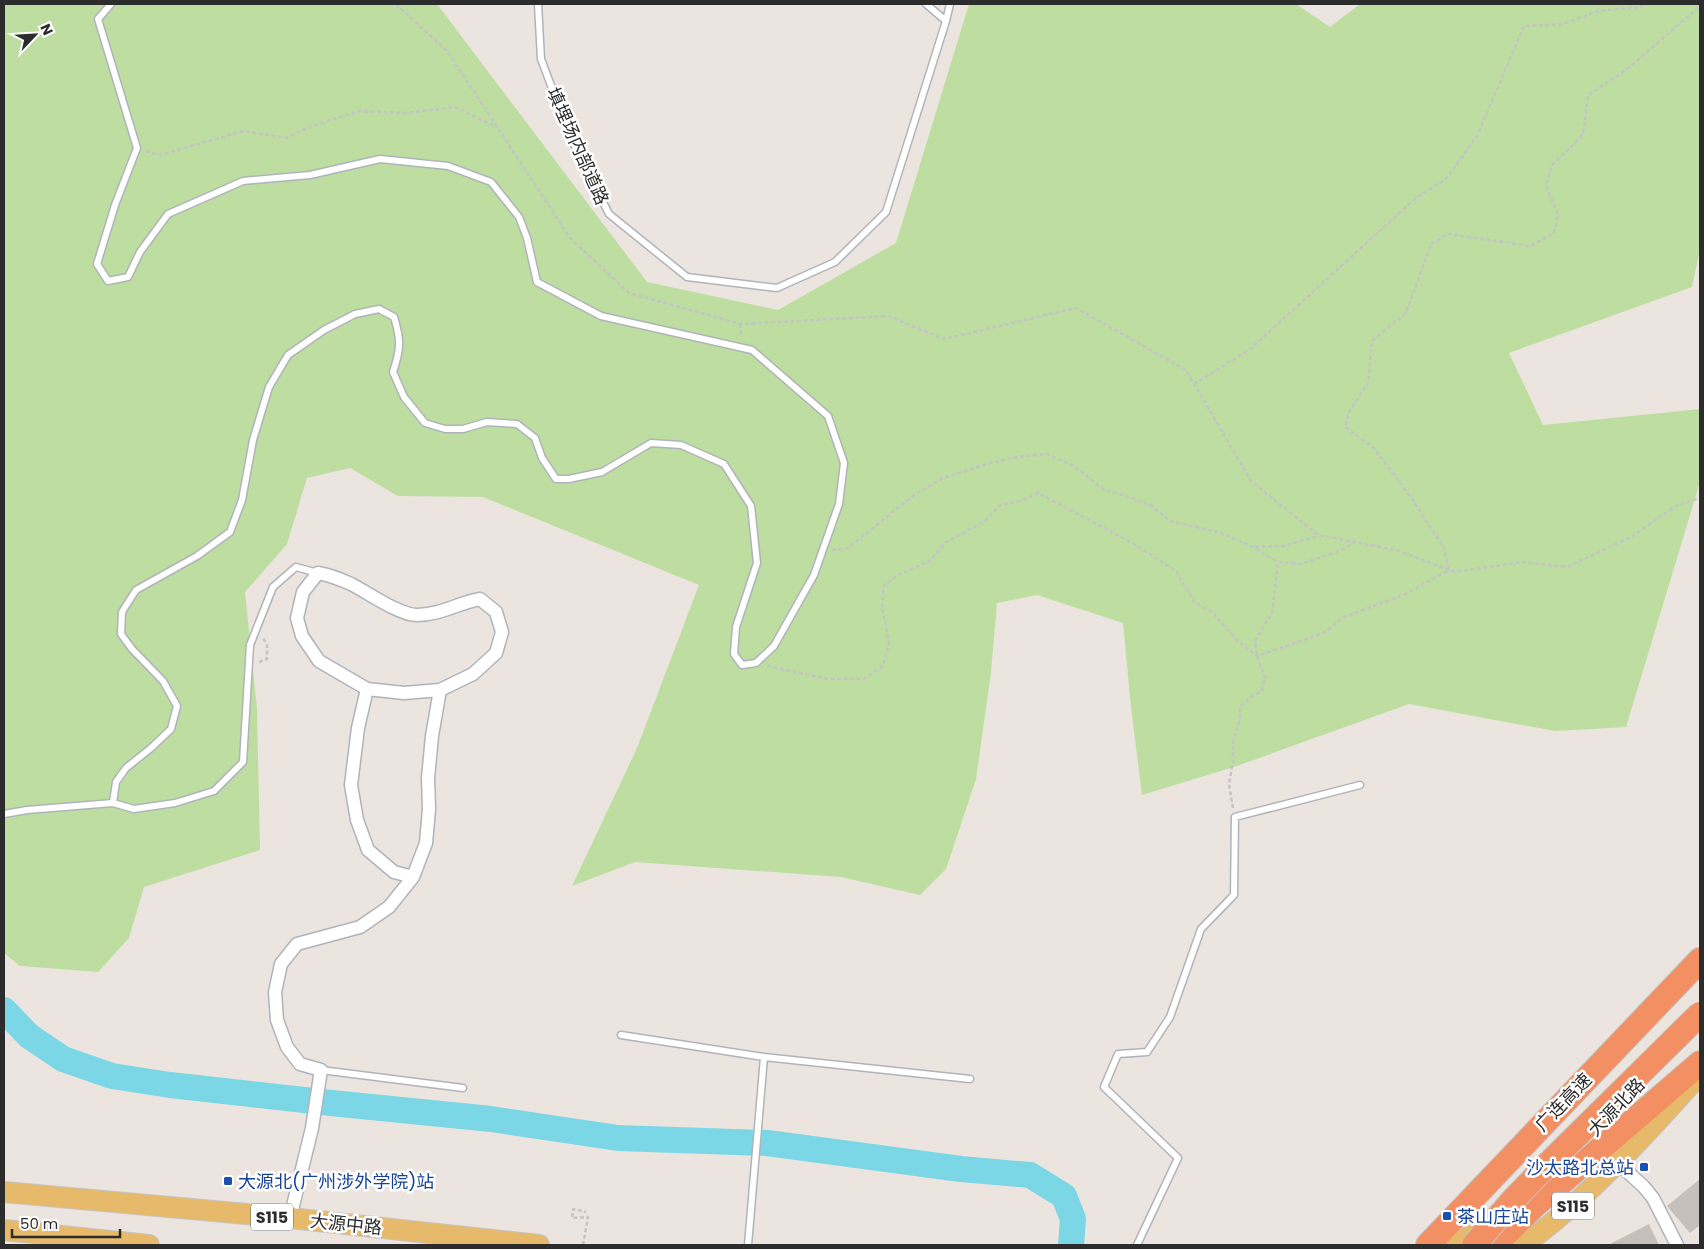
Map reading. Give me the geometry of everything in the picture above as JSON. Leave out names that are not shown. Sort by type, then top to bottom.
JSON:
[{"type":"highway","name":"广连高速","points":[[1428,1245],[1700,960]]},
{"type":"highway","points":[[1443,1245],[1504,1179],[1700,978]]},
{"type":"highway","name":"广连高速","points":[[1474,1245],[1547,1165],[1700,1015]]},
{"type":"highway","points":[[1495,1245],[1534,1206],[1700,1063]]},
{"type":"main road","name":"大源北路","points":[[1454,1245],[1503,1213],[1554,1170],[1625,1099],[1700,1015]]},
{"type":"main road","name":"S115","points":[[1524,1245],[1566,1211],[1618,1163],[1700,1074]]},
{"type":"main road","name":"大源中路","points":[[4,1192],[290,1218],[539,1245]]},
{"type":"main road","points":[[4,1230],[52,1240],[149,1245]]},
{"type":"street","points":[[318,573],[350,584],[390,607],[415,616],[441,612],[466,601],[480,599],[496,612],[502,632],[496,653],[473,674],[440,690],[404,692],[367,689],[319,661],[302,636],[297,618],[303,592],[318,573]]},
{"type":"street","points":[[367,689],[358,728],[351,785],[356,820],[368,850],[394,872],[413,877]]},
{"type":"street","points":[[290,1218],[312,1128],[322,1070],[300,1064],[287,1047],[277,1020],[274,992],[281,964],[296,944],[360,927],[389,907],[413,877],[426,843],[429,808],[428,778],[432,736],[440,690]]},
{"type":"street","points":[[1618,1163],[1653,1198],[1677,1245]]},
{"type":"lane","points":[[111,4],[98,19],[137,148],[115,205],[97,264],[108,281],[128,277],[140,252],[168,214],[243,181],[310,175],[380,159],[448,166],[491,182],[519,216],[528,238],[537,282],[601,316],[752,350],[828,416],[844,463],[840,504],[814,575],[774,646],[756,663],[742,664],[734,654],[736,627],[756,563],[751,506],[724,464],[681,446],[651,443],[602,472],[569,479],[556,479],[542,458],[535,438],[517,424],[487,422],[463,429],[446,429],[425,423],[404,397],[393,372],[399,353],[399,336],[394,316],[379,310],[355,314],[324,330],[288,355],[269,386],[253,440],[242,500],[230,532],[197,556],[136,590],[122,612],[121,634],[132,649],[163,681],[177,706],[171,729],[126,768],[116,782],[113,803]]},
{"type":"lane","name":"填埋场内部道路","points":[[538,4],[541,59],[570,136],[609,214],[687,277],[777,288],[835,262],[886,212],[950,4]]},
{"type":"lane","points":[[926,4],[946,21]]},
{"type":"lane","points":[[4,814],[27,810],[113,803],[134,809],[175,803],[214,791],[243,762],[250,645],[273,587],[296,567],[318,573]]},
{"type":"lane","points":[[1137,1245],[1178,1158],[1104,1087],[1118,1054],[1147,1052],[1170,1017],[1202,929],[1234,895],[1235,816],[1360,786]]},
{"type":"lane","points":[[621,1035],[764,1057],[970,1079]]},
{"type":"lane","points":[[748,1245],[764,1057]]},
{"type":"lane","points":[[322,1070],[463,1088]]},
{"type":"path","points":[[396,4],[448,52],[570,238],[630,293],[740,324],[888,316],[944,339],[1076,308],[1186,370],[1251,481],[1318,535],[1396,550],[1455,572],[1522,562],[1567,567],[1630,537],[1676,506],[1700,498]]},
{"type":"path","points":[[1194,384],[1249,350],[1417,197],[1446,179],[1476,136],[1524,26],[1562,24],[1599,11],[1640,7],[1644,4]]},
{"type":"path","points":[[1449,570],[1444,548],[1407,491],[1374,448],[1345,427],[1349,412],[1368,383],[1372,341],[1406,313],[1431,244],[1448,234],[1531,246],[1554,233],[1558,214],[1546,186],[1552,165],[1583,135],[1588,94],[1627,70],[1700,6]]},
{"type":"path","points":[[137,148],[160,155],[244,131],[286,138],[310,127],[359,111],[406,113],[455,107],[498,128]]},
{"type":"path","points":[[822,551],[848,548],[914,495],[943,478],[1017,457],[1047,454],[1074,466],[1104,490],[1130,496],[1152,506],[1170,521],[1222,533],[1253,547],[1278,562],[1300,564],[1337,552],[1355,542]]},
{"type":"path","points":[[756,663],[829,679],[864,679],[883,666],[889,644],[882,606],[884,585],[900,574],[930,561],[945,543],[985,521],[1000,505],[1020,501],[1038,493],[1134,544],[1176,571],[1194,602],[1212,612],[1236,640],[1257,656]]},
{"type":"path","points":[[1253,547],[1283,546],[1318,535]]},
{"type":"path","points":[[1235,816],[1229,785],[1233,760],[1233,742],[1240,720],[1240,707],[1262,691],[1265,677],[1257,656],[1255,641],[1272,614],[1278,562]]},
{"type":"path","points":[[1257,656],[1324,633],[1344,617],[1406,594],[1449,570]]},
{"type":"path","points":[[249,667],[267,659],[267,645],[257,628]]},
{"type":"path","points":[[583,1245],[588,1217],[572,1218],[573,1209],[586,1212]]},
{"type":"green space","points":[[4,4],[437,4],[647,282],[778,310],[896,243],[969,4],[1296,4],[1330,27],[1360,4],[1700,4],[1700,249],[1692,287],[1509,353],[1543,425],[1700,409],[1700,482],[1626,727],[1555,731],[1409,704],[1237,766],[1142,795],[1123,623],[1037,595],[997,603],[991,672],[976,779],[946,869],[920,895],[841,877],[635,862],[572,886],[637,748],[699,585],[483,497],[398,496],[350,468],[307,478],[287,544],[245,592],[257,709],[260,850],[144,887],[129,938],[98,972],[20,966],[4,953]]},
{"type":"building","points":[[1700,1179],[1700,1225],[1690,1233],[1667,1206]]},
{"type":"building","points":[[1649,1224],[1659,1245],[1608,1245]]},
{"type":"waterway","points":[[4,1010],[29,1036],[63,1059],[112,1076],[170,1085],[491,1119],[618,1138],[767,1143],[961,1169],[1030,1175],[1064,1196],[1073,1219],[1071,1245]]},
{"type":"place","name":"沙太路北总站","points":[[1644,1167]]},
{"type":"place","name":"大源北(广州涉外学院)站","points":[[228,1181]]},
{"type":"place","name":"茶山庄站","points":[[1447,1216]]}]
